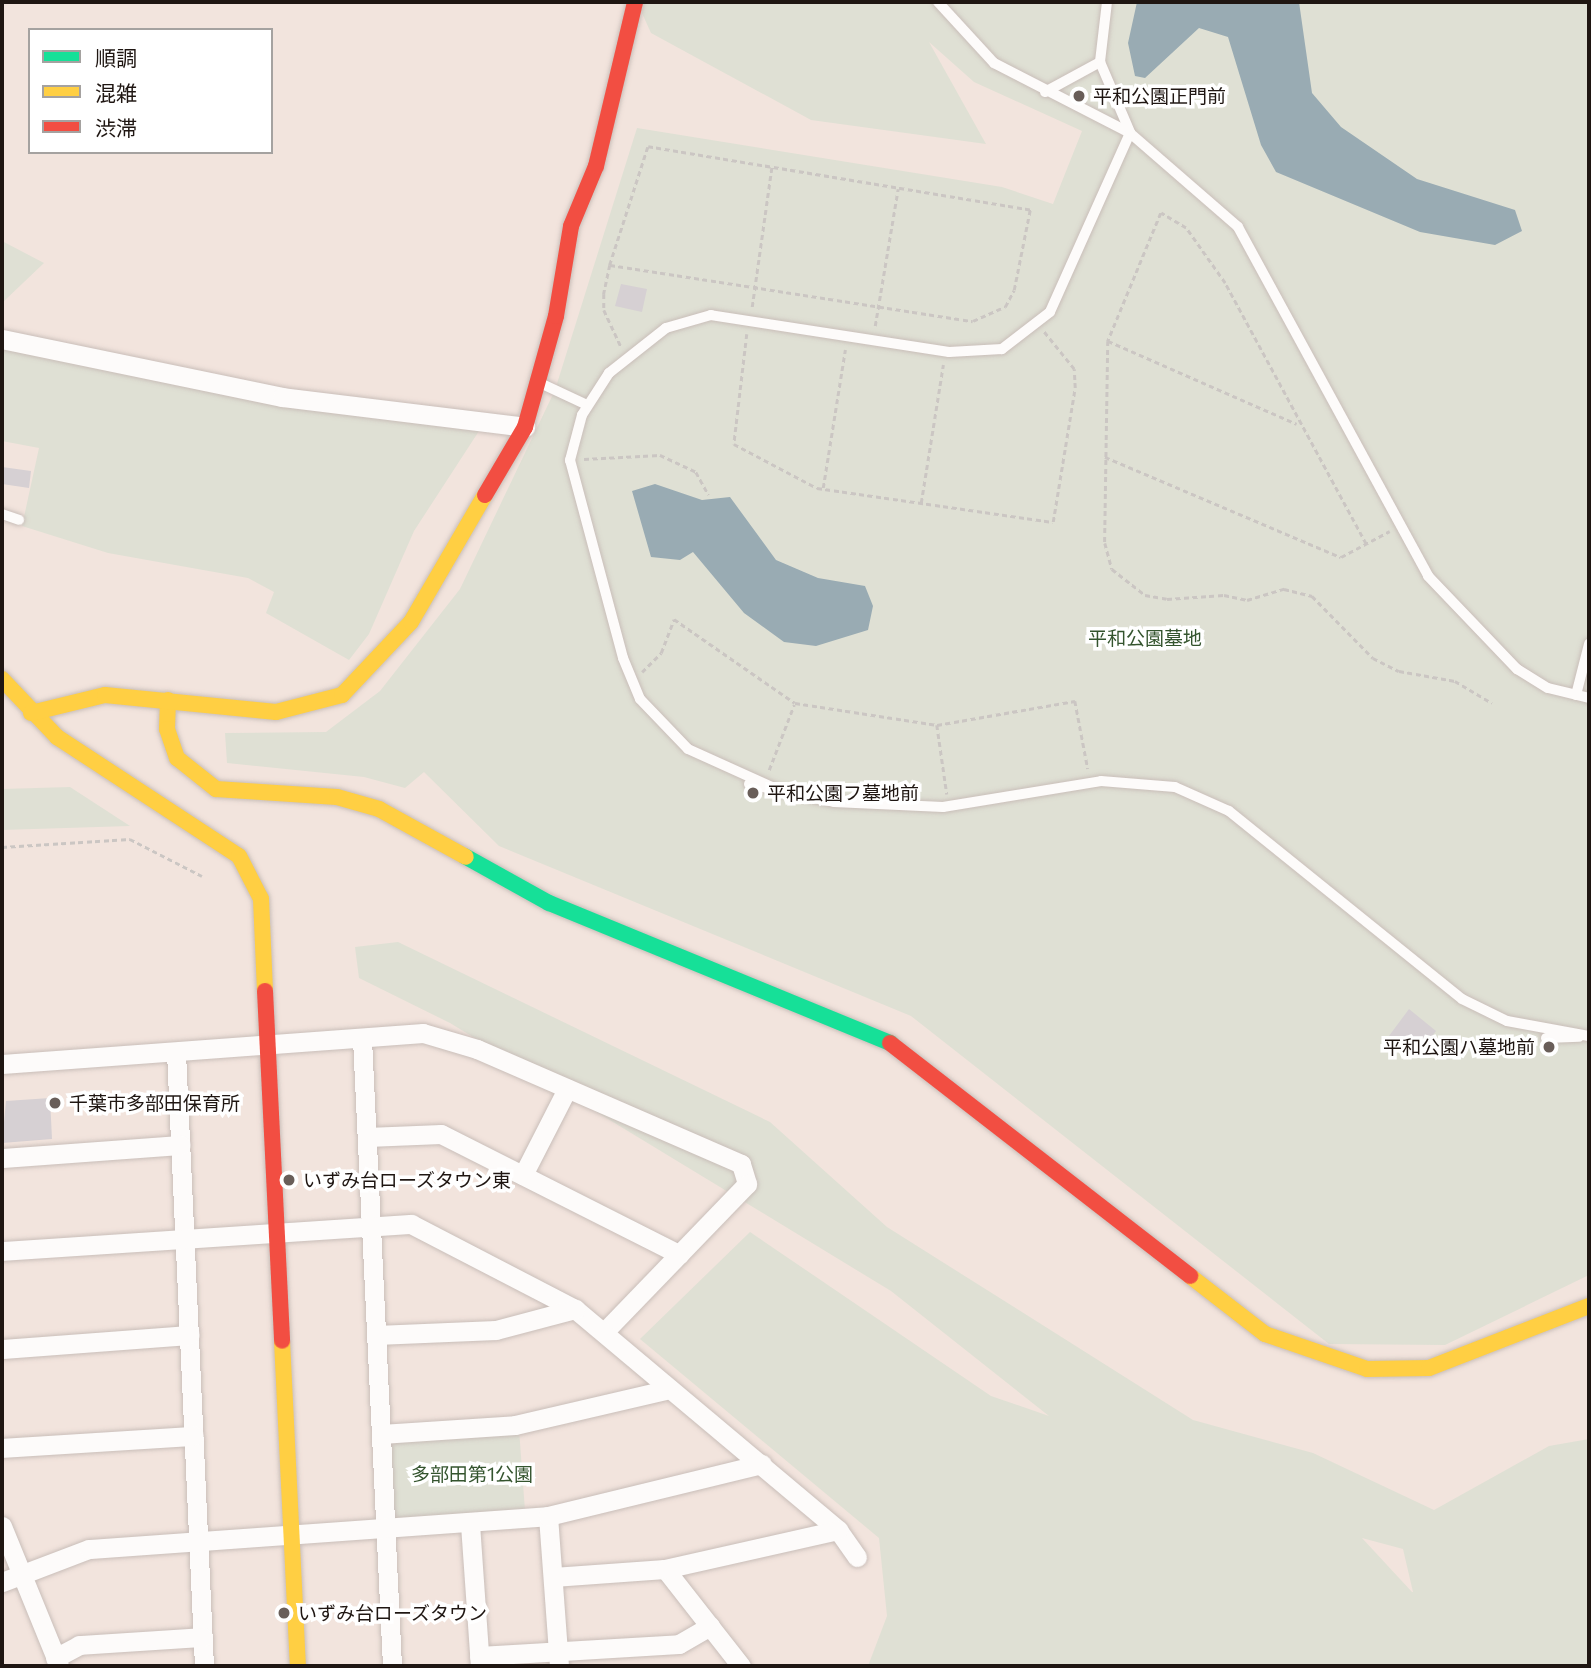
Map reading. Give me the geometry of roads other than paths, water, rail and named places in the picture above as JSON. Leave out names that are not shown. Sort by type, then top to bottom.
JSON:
[{"type":"street","points":[[31,713],[105,695],[276,712],[342,695],[411,622],[525,427],[540,383],[571,226],[611,114],[635,2]]},
{"type":"street","points":[[2,339],[282,397],[525,427]]},
{"type":"street","points":[[2,678],[31,713],[57,737],[239,856],[261,900],[280,1232],[289,1533],[298,1666]]},
{"type":"street","points":[[168,700],[167,729],[177,758],[216,789],[337,797],[379,809],[549,903],[894,1045],[1265,1334],[1367,1369],[1429,1368],[1589,1306]]},
{"type":"street","points":[[2,1063],[271,1048],[423,1033],[567,1089],[746,1170],[747,1184],[604,1332]]},
{"type":"street","points":[[362,1039],[392,1666]]},
{"type":"street","points":[[176,1052],[204,1666]]},
{"type":"street","points":[[523,1175],[567,1089]]},
{"type":"street","points":[[367,1137],[441,1134],[680,1254]]},
{"type":"street","points":[[2,1157],[181,1145]]},
{"type":"street","points":[[2,1251],[411,1224],[575,1309],[838,1530],[857,1557]]},
{"type":"street","points":[[376,1335],[496,1330],[575,1309]]},
{"type":"street","points":[[2,1349],[189,1335]]},
{"type":"street","points":[[381,1434],[516,1424],[670,1389]]},
{"type":"street","points":[[2,1448],[194,1436]]},
{"type":"street","points":[[2,1582],[89,1549],[289,1533],[470,1524],[548,1516],[762,1464]]},
{"type":"street","points":[[548,1516],[559,1660]]},
{"type":"street","points":[[470,1524],[479,1661],[559,1660],[679,1644],[710,1626]]},
{"type":"street","points":[[2,1526],[57,1662],[79,1645],[203,1637]]},
{"type":"street","points":[[553,1577],[665,1569],[838,1530]]},
{"type":"street","points":[[665,1569],[741,1666]]},
{"type":"lane","points":[[938,2],[972,46],[1045,92],[1130,133],[1238,227],[1399,526],[1447,600],[1517,669],[1589,698]]},
{"type":"lane","points":[[781,790],[768,793],[739,773],[668,734],[630,678],[570,460],[587,405],[626,355],[689,319],[750,320],[946,352],[988,353],[1039,327],[1130,133],[1100,62],[1107,2]]},
{"type":"lane","points":[[1045,92],[1100,62]]},
{"type":"lane","points":[[540,383],[587,405]]},
{"type":"lane","points":[[2,514],[19,520]]},
{"type":"lane","points":[[1576,695],[1589,644]]},
{"type":"lane","points":[[739,773],[781,790],[861,805],[949,806],[1091,783],[1175,787],[1229,811],[1433,979],[1487,1012],[1548,1038],[1586,1036]]},
{"type":"place","name":"平和公園正門前","points":[[1079,96]]},
{"type":"place","name":"平和公園フ墓地前","points":[[753,793]]},
{"type":"place","name":"平和公園ハ墓地前","points":[[1549,1047]]},
{"type":"place","name":"千葉市多部田保育所","points":[[55,1103]]},
{"type":"place","name":"いずみ台ローズタウン東","points":[[289,1180]]},
{"type":"place","name":"いずみ台ローズタウン","points":[[284,1613]]},
{"type":"park label","name":"平和公園墓地","points":[[1145,638]]},
{"type":"park label","name":"多部田第1公園","points":[[472,1474]]}]
